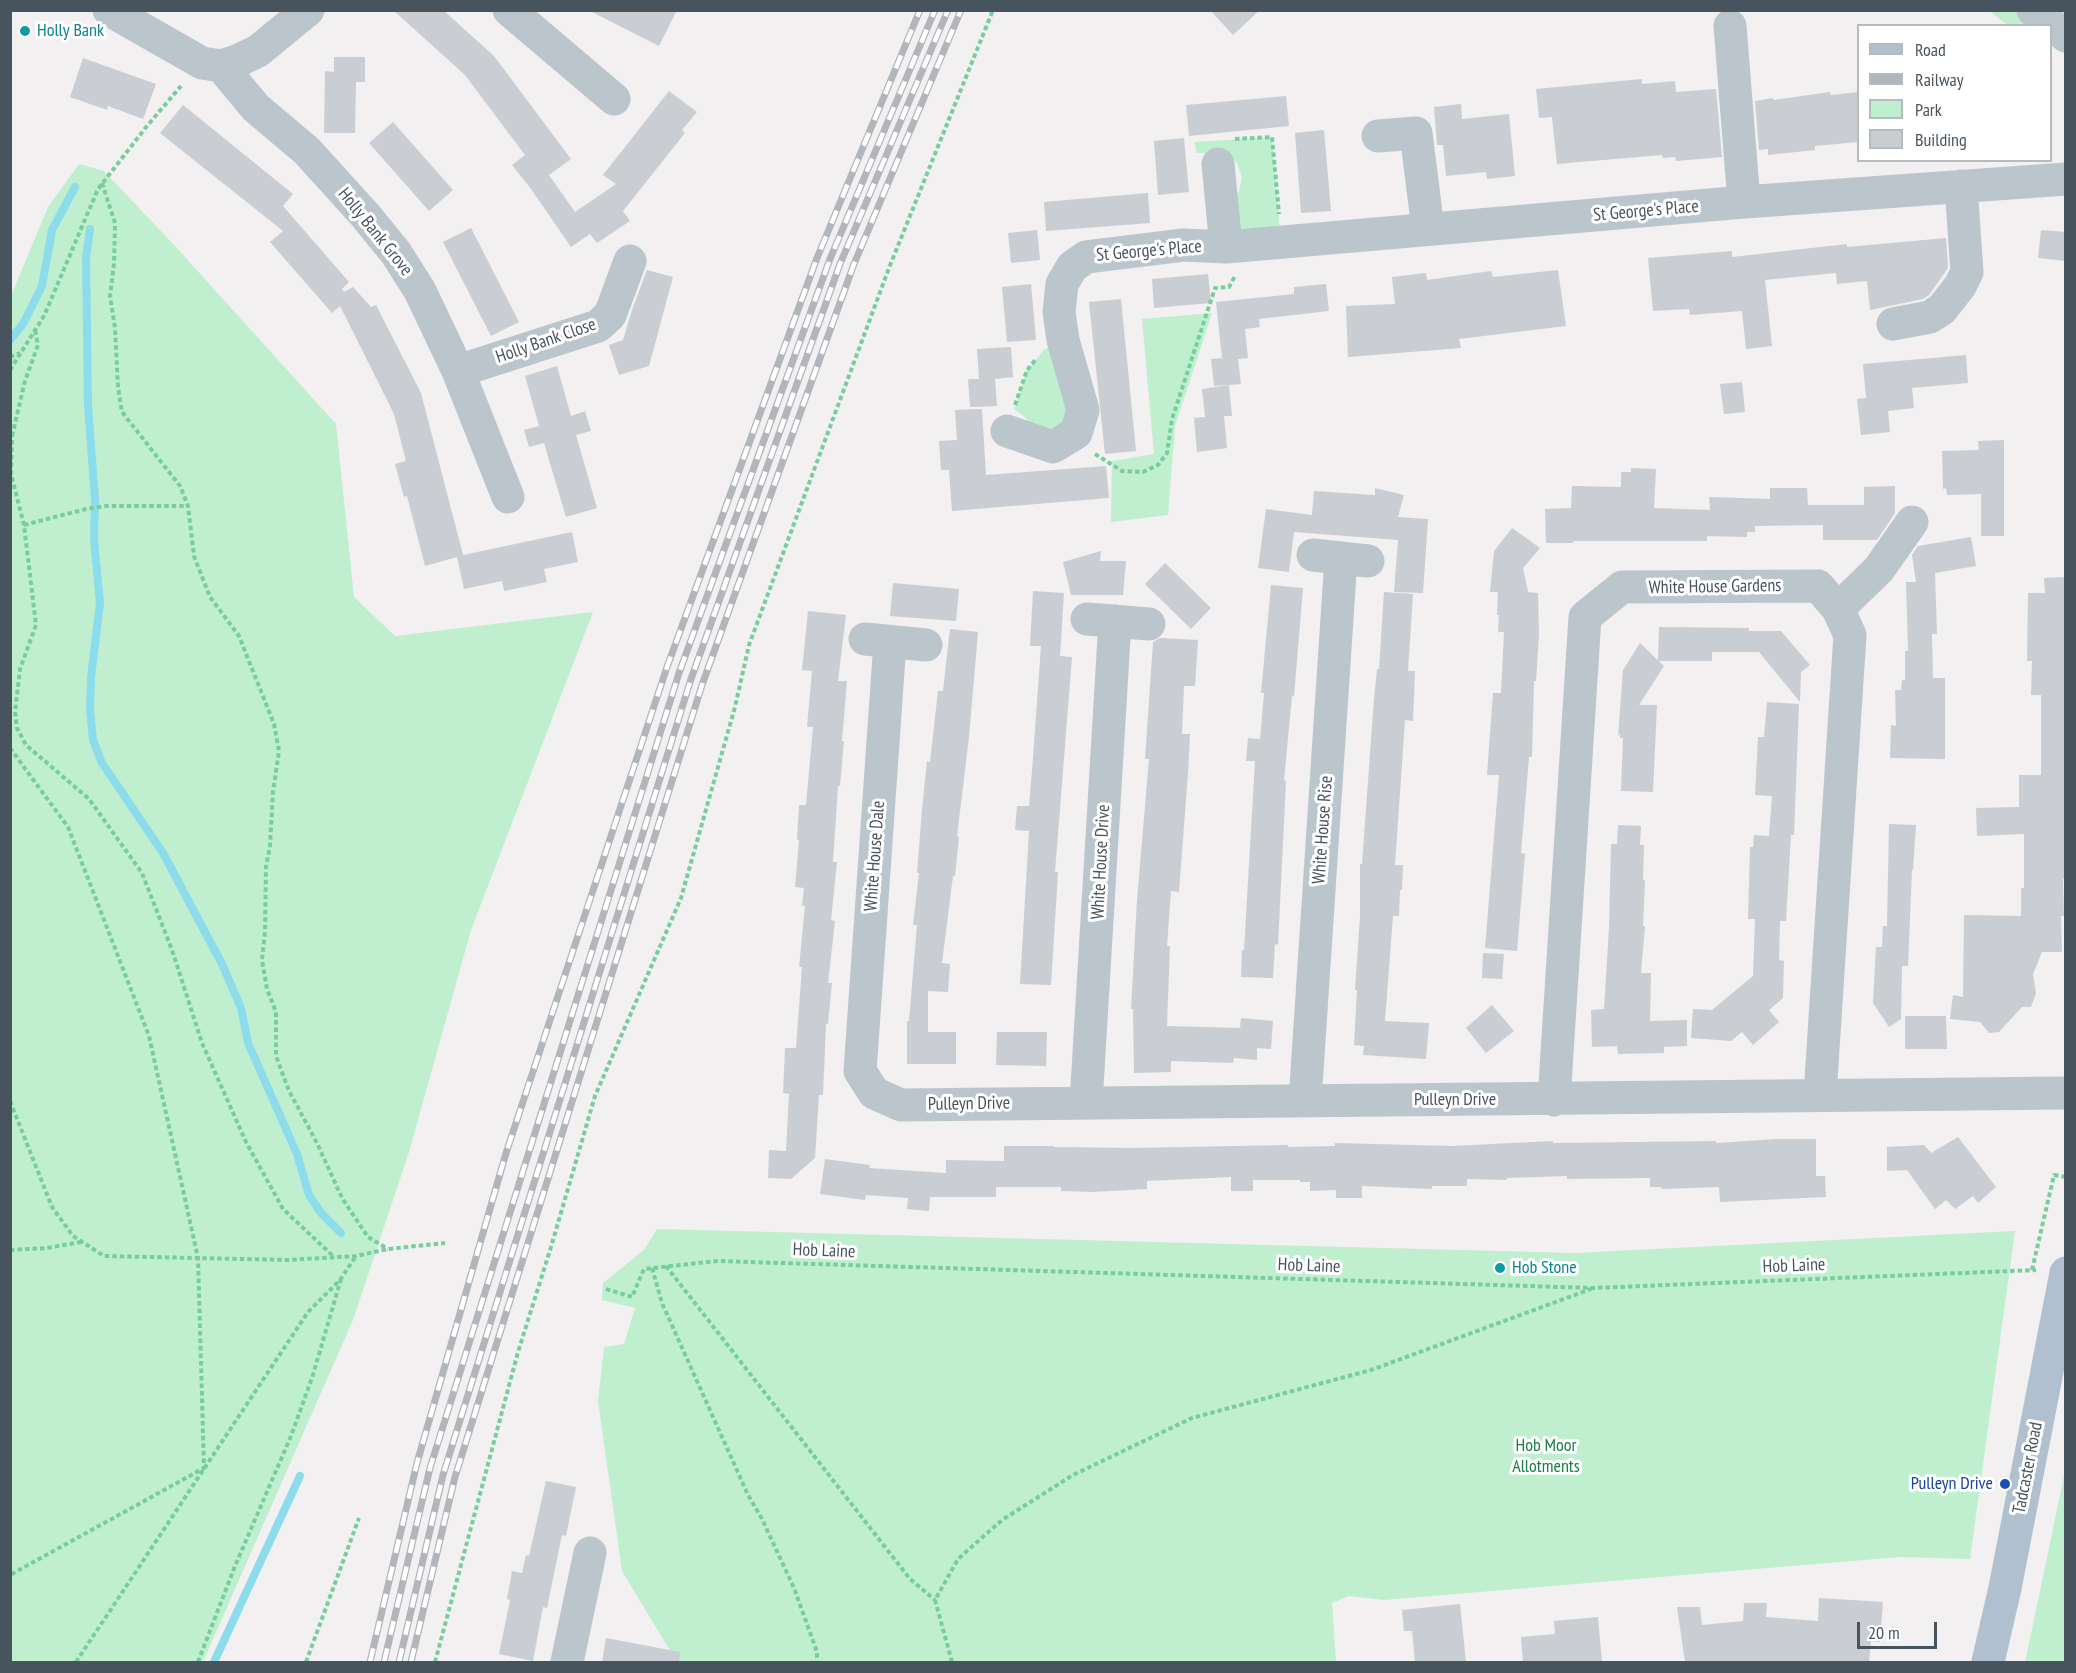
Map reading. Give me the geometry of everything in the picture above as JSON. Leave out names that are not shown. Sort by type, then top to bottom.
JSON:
[{"type":"main road","name":"Tadcaster Road","points":[[1988,1662],[2005,1587],[2066,1274]]},
{"type":"street","points":[[109,10],[211,64],[237,61],[258,51],[308,10]]},
{"type":"street","points":[[509,10],[614,99]]},
{"type":"street","points":[[2033,10],[2051,24]]},
{"type":"street","points":[[2052,25],[2066,36]]},
{"type":"street","points":[[1730,26],[1744,202]]},
{"type":"street","name":"Holly Bank Grove","points":[[211,64],[256,108],[307,152],[396,253],[420,291],[458,370],[508,497]]},
{"type":"street","points":[[1378,136],[1416,133],[1428,230]]},
{"type":"street","name":"St George's Place","points":[[1218,164],[1239,246]]},
{"type":"street","name":"St George's Place","points":[[1069,437],[1076,433],[1083,410],[1064,340],[1059,312],[1062,284],[1072,267],[1086,257],[1184,245],[1239,246],[1744,202],[2066,179]]},
{"type":"street","points":[[1893,324],[1930,317],[1942,309],[1960,286],[1967,272],[1961,186]]},
{"type":"street","name":"Holly Bank Close","points":[[458,370],[598,326],[610,315],[630,261]]},
{"type":"street","points":[[1007,431],[1053,447],[1069,437]]},
{"type":"street","points":[[1838,609],[1879,569],[1912,522]]},
{"type":"street","name":"White House Rise","points":[[1305,1101],[1340,558]]},
{"type":"street","name":"White House Gardens","points":[[1554,1100],[1585,617],[1622,588],[1818,586],[1838,609],[1850,635],[1820,1095]]},
{"type":"street","name":"White House Drive","points":[[1086,1103],[1101,620],[1149,624]]},
{"type":"street","name":"White House Dale","points":[[860,1071],[878,641],[926,645]]},
{"type":"street","name":"Pulleyn Drive","points":[[860,1071],[874,1093],[901,1105],[2066,1093]]},
{"type":"street","points":[[567,1662],[590,1553]]},
{"type":"path","points":[[435,1662],[518,1352],[595,1096],[681,898],[735,707],[749,645],[889,268],[993,10]]},
{"type":"path","points":[[10,370],[44,316],[98,189],[147,126],[211,64]]},
{"type":"path","points":[[102,183],[115,223],[110,296],[122,412],[180,486],[188,506],[194,556],[210,597],[239,636],[274,724],[279,751],[266,867],[262,960],[267,989],[276,1012],[276,1056],[289,1090],[342,1198],[368,1237],[388,1249]]},
{"type":"path","points":[[1069,437],[1122,471],[1143,472],[1158,465],[1167,453],[1172,419],[1215,288],[1229,287],[1239,246]]},
{"type":"path","points":[[35,330],[38,345],[25,381],[11,435],[11,474],[24,525],[36,625],[20,669],[15,712],[17,728],[26,744],[88,799],[142,873],[172,950],[202,1043],[246,1142],[283,1209],[334,1257]]},
{"type":"path","points":[[1007,431],[1028,370],[1045,349],[1064,340]]},
{"type":"path","points":[[10,357],[21,353]]},
{"type":"path","points":[[24,525],[86,508],[188,506]]},
{"type":"path","points":[[10,748],[68,827],[149,1036],[198,1258],[204,1468]]},
{"type":"path","points":[[10,1101],[52,1207],[73,1236],[104,1256],[288,1260],[356,1256],[388,1249],[445,1243]]},
{"type":"path","name":"Hob Laine","points":[[652,1268],[717,1261],[1593,1288],[2032,1270],[2054,1175],[2066,1178]]},
{"type":"path","points":[[10,1250],[47,1248],[81,1242]]},
{"type":"path","points":[[76,1662],[308,1312],[342,1276],[356,1256]]},
{"type":"path","points":[[666,1266],[910,1579],[935,1600],[952,1662]]},
{"type":"path","points":[[606,1289],[632,1297],[644,1269],[652,1268],[670,1323],[748,1495],[761,1517],[794,1588],[817,1652],[818,1662]]},
{"type":"path","points":[[198,1662],[235,1566],[291,1436],[312,1378],[342,1276]]},
{"type":"path","points":[[935,1600],[958,1559],[1002,1520],[1073,1475],[1181,1423],[1192,1418],[1371,1370],[1593,1288]]},
{"type":"path","points":[[10,1575],[204,1468]]},
{"type":"path","points":[[306,1662],[359,1518]]},
{"type":"green space","points":[[1989,11],[2018,11],[2034,24],[2007,24]]},
{"type":"green space","points":[[1272,137],[1280,233],[1240,229],[1230,203],[1239,192],[1242,178],[1237,163],[1226,153],[1197,153],[1194,142]]},
{"type":"green space","points":[[79,164],[104,171],[336,424],[354,597],[395,636],[593,612],[471,930],[409,1152],[353,1320],[203,1662],[11,1662],[10,298],[48,207]]},
{"type":"green space","points":[[1212,313],[1175,426],[1168,515],[1111,522],[1112,461],[1154,454],[1142,319]]},
{"type":"green space","points":[[1054,344],[1074,412],[1061,434],[1033,431],[1026,418],[1014,409],[1027,370],[1045,349]]},
{"type":"green space","name":"Hob Moor Allotments","points":[[657,1229],[1575,1253],[2015,1231],[1970,1559],[1900,1557],[1384,1600],[1349,1596],[1332,1603],[1336,1662],[677,1662],[622,1571],[598,1401],[604,1347],[624,1344],[635,1308],[602,1300],[603,1283],[644,1250]]},
{"type":"green space","points":[[2065,1471],[2065,1662],[2025,1662],[2049,1548]]},
{"type":"building","points":[[393,10],[443,10],[494,56],[571,159],[549,175],[575,212],[616,184],[603,175],[669,91],[697,112],[682,130],[685,133],[623,211],[630,221],[597,243],[590,234],[571,247],[512,165],[525,155],[465,75]]},
{"type":"building","points":[[588,10],[677,10],[659,46]]},
{"type":"building","points":[[1210,10],[1260,10],[1233,35]]},
{"type":"building","points":[[334,57],[365,57],[365,82],[356,82],[355,133],[324,133],[325,71],[334,72]]},
{"type":"building","points":[[83,58],[156,84],[143,119],[108,106],[107,110],[70,97]]},
{"type":"building","points":[[1642,79],[1642,84],[1675,81],[1676,92],[1716,89],[1722,157],[1676,161],[1675,157],[1663,158],[1662,155],[1557,164],[1552,117],[1539,118],[1536,89]]},
{"type":"building","points":[[1830,92],[1831,95],[1857,92],[1857,142],[1815,146],[1815,150],[1768,155],[1768,149],[1759,150],[1755,101],[1773,98],[1773,100]]},
{"type":"building","points":[[1286,96],[1289,126],[1189,136],[1186,105]]},
{"type":"building","points":[[1461,104],[1462,119],[1509,114],[1515,176],[1487,179],[1486,172],[1446,176],[1443,145],[1437,145],[1434,107]]},
{"type":"building","points":[[183,105],[293,194],[283,206],[349,282],[342,289],[344,292],[353,287],[371,307],[376,305],[421,393],[463,555],[572,532],[578,562],[544,569],[547,582],[504,591],[502,581],[464,589],[457,557],[425,566],[407,496],[404,497],[395,464],[406,461],[394,414],[340,306],[332,313],[270,242],[283,231],[160,133]]},
{"type":"building","points":[[393,122],[453,190],[429,211],[369,143]]},
{"type":"building","points":[[1324,130],[1331,211],[1301,213],[1295,133]]},
{"type":"building","points":[[1184,138],[1189,192],[1158,195],[1154,141]]},
{"type":"building","points":[[1148,193],[1150,223],[1046,231],[1044,202]]},
{"type":"building","points":[[471,228],[519,322],[491,336],[443,242]]},
{"type":"building","points":[[1037,230],[1040,260],[1011,263],[1008,233]]},
{"type":"building","points":[[2041,230],[2066,232],[2066,261],[2038,258]]},
{"type":"building","points":[[1946,238],[1948,268],[1929,295],[1923,299],[1870,310],[1867,281],[1837,284],[1836,273],[1765,280],[1772,346],[1746,349],[1742,311],[1690,315],[1689,309],[1653,311],[1648,258],[1732,251],[1732,257],[1847,244],[1847,247]]},
{"type":"building","points":[[647,270],[673,277],[649,366],[619,375],[609,345],[623,340]]},
{"type":"building","points":[[1558,270],[1566,326],[1459,339],[1461,348],[1348,357],[1346,306],[1395,304],[1392,277],[1426,273],[1427,280],[1491,271],[1493,277]]},
{"type":"building","points":[[1208,274],[1211,303],[1154,308],[1152,279]]},
{"type":"building","points":[[1031,284],[1036,340],[1007,342],[1002,287]]},
{"type":"building","points":[[1326,284],[1329,311],[1259,319],[1260,327],[1245,329],[1248,358],[1238,359],[1241,384],[1214,386],[1211,359],[1222,358],[1216,302],[1294,294],[1294,287]]},
{"type":"building","points":[[1121,299],[1136,451],[1105,454],[1089,302]]},
{"type":"building","points":[[1011,347],[1013,377],[995,379],[997,406],[970,407],[968,379],[979,379],[977,349]]},
{"type":"building","points":[[1966,355],[1968,383],[1912,388],[1914,408],[1888,411],[1890,432],[1861,435],[1857,399],[1866,398],[1863,364]]},
{"type":"building","points":[[557,366],[571,416],[585,411],[591,431],[576,435],[597,508],[566,517],[544,443],[529,447],[524,430],[539,426],[525,376]]},
{"type":"building","points":[[1742,382],[1745,412],[1724,414],[1720,384]]},
{"type":"building","points":[[1229,385],[1232,416],[1224,416],[1227,448],[1197,452],[1194,418],[1205,417],[1202,389]]},
{"type":"building","points":[[982,409],[986,475],[1106,466],[1109,498],[952,511],[949,470],[941,470],[939,441],[957,440],[955,410]]},
{"type":"building","points":[[2004,440],[2004,536],[1981,536],[1981,494],[1947,495],[1946,488],[1943,489],[1942,451],[1979,450],[1978,441]]},
{"type":"building","points":[[1631,468],[1656,469],[1654,508],[1710,510],[1709,497],[1770,499],[1770,488],[1807,488],[1808,505],[1864,505],[1864,487],[1895,486],[1895,513],[1877,540],[1823,540],[1823,525],[1755,526],[1755,532],[1747,532],[1747,537],[1707,536],[1707,541],[1546,543],[1545,509],[1571,508],[1572,486],[1621,487],[1621,472],[1631,472]]},
{"type":"building","points":[[1375,488],[1404,495],[1398,517],[1428,519],[1423,593],[1394,592],[1398,540],[1294,532],[1289,572],[1258,568],[1266,509],[1312,515],[1314,491],[1375,495]]},
{"type":"building","points":[[1512,528],[1540,548],[1523,568],[1528,592],[1538,593],[1539,634],[1536,681],[1534,681],[1532,757],[1529,757],[1521,853],[1525,854],[1517,951],[1485,948],[1499,775],[1487,775],[1493,693],[1501,693],[1504,632],[1498,632],[1498,592],[1490,592],[1494,551]]},
{"type":"building","points":[[1971,537],[1976,566],[1935,573],[1937,634],[1932,634],[1933,678],[1945,678],[1945,759],[1890,758],[1891,725],[1896,726],[1895,690],[1901,690],[1902,680],[1905,680],[1905,651],[1908,651],[1906,582],[1916,582],[1912,555],[1918,546]]},
{"type":"building","points":[[1101,551],[1100,561],[1126,561],[1123,595],[1071,595],[1063,562]]},
{"type":"building","points":[[1165,563],[1211,608],[1191,629],[1145,584]]},
{"type":"building","points":[[2066,577],[2066,879],[2063,879],[2062,952],[2042,952],[2033,974],[2036,993],[2031,1007],[2022,1007],[1999,1032],[1989,1033],[1980,1022],[1950,1019],[1953,995],[1963,997],[1964,915],[2021,916],[2021,888],[2024,888],[2024,834],[1977,836],[1976,808],[2019,807],[2019,775],[2041,775],[2041,695],[2031,695],[2032,661],[2027,661],[2028,593],[2045,593],[2044,578]]},
{"type":"building","points":[[893,583],[959,589],[956,621],[890,616]]},
{"type":"building","points":[[1271,585],[1303,588],[1284,780],[1286,781],[1278,945],[1275,944],[1273,978],[1241,977],[1255,761],[1246,761],[1248,738],[1260,739],[1264,693],[1261,693]]},
{"type":"building","points":[[1033,591],[1064,593],[1060,656],[1072,657],[1055,872],[1058,872],[1051,985],[1020,984],[1029,831],[1015,830],[1017,806],[1029,806],[1032,771],[1041,646],[1030,646]]},
{"type":"building","points":[[1384,592],[1413,594],[1408,671],[1415,671],[1413,721],[1405,720],[1395,865],[1403,865],[1402,890],[1400,890],[1399,916],[1393,916],[1385,1021],[1429,1023],[1426,1059],[1363,1055],[1364,1046],[1354,1045],[1360,864],[1362,864]]},
{"type":"building","points":[[808,611],[846,615],[838,681],[847,681],[833,862],[837,862],[831,920],[835,921],[828,983],[832,983],[828,1024],[826,1024],[823,1095],[819,1095],[815,1158],[791,1179],[768,1178],[769,1150],[786,1151],[789,1094],[783,1093],[785,1048],[796,1048],[802,967],[799,967],[805,906],[802,906],[804,888],[795,887],[799,805],[806,805],[813,727],[807,727],[812,671],[802,670]]},
{"type":"building","points":[[1659,627],[1749,628],[1749,631],[1781,631],[1810,665],[1801,672],[1800,702],[1759,652],[1712,652],[1712,661],[1658,661]]},
{"type":"building","points":[[950,629],[978,632],[955,876],[953,876],[942,963],[950,964],[948,992],[928,991],[928,1032],[956,1032],[956,1064],[907,1064],[907,1021],[909,1021],[917,925],[913,925],[919,873],[917,873],[922,810],[938,691],[943,691]]},
{"type":"building","points":[[1160,638],[1198,640],[1195,686],[1184,686],[1182,734],[1190,734],[1179,892],[1171,891],[1167,946],[1170,946],[1167,1026],[1240,1028],[1241,1018],[1273,1021],[1271,1049],[1257,1048],[1257,1060],[1234,1058],[1233,1063],[1171,1061],[1171,1072],[1134,1073],[1133,1009],[1131,1009],[1137,900],[1149,759],[1145,759],[1153,642]]},
{"type":"building","points":[[1640,643],[1664,666],[1639,705],[1657,705],[1653,792],[1621,791],[1623,738],[1620,738],[1620,733],[1618,737],[1623,670]]},
{"type":"building","points":[[1767,702],[1799,704],[1794,835],[1791,835],[1786,921],[1780,921],[1779,960],[1784,961],[1783,998],[1769,1010],[1779,1022],[1753,1045],[1742,1032],[1731,1041],[1691,1038],[1693,1009],[1712,1010],[1753,976],[1755,919],[1748,919],[1750,847],[1753,847],[1754,835],[1769,836],[1772,796],[1755,795],[1758,737],[1764,737]]},
{"type":"building","points":[[1889,824],[1916,825],[1908,966],[1902,966],[1901,1019],[1889,1027],[1873,1003],[1876,947],[1882,947],[1883,926],[1887,926]]},
{"type":"building","points":[[1618,825],[1641,826],[1640,845],[1644,845],[1643,926],[1645,926],[1641,973],[1651,973],[1650,1021],[1687,1020],[1687,1046],[1664,1047],[1664,1053],[1618,1054],[1617,1046],[1592,1047],[1591,1010],[1604,1009],[1611,844],[1617,844]]},
{"type":"building","points":[[1483,953],[1504,954],[1502,979],[1482,978]]},
{"type":"building","points":[[1492,1005],[1514,1031],[1486,1053],[1466,1028]]},
{"type":"building","points":[[1905,1016],[1946,1016],[1947,1049],[1905,1049]]},
{"type":"building","points":[[997,1032],[1047,1032],[1046,1066],[996,1065]]},
{"type":"building","points":[[1958,1137],[1996,1187],[1978,1203],[1973,1196],[1955,1209],[1946,1200],[1935,1209],[1907,1170],[1887,1171],[1887,1147],[1924,1145],[1931,1153]]},
{"type":"building","points":[[1816,1139],[1816,1176],[1825,1176],[1826,1197],[1720,1202],[1719,1187],[1661,1189],[1661,1187],[1650,1187],[1650,1178],[1567,1179],[1567,1176],[1507,1178],[1507,1180],[1467,1179],[1467,1186],[1432,1186],[1432,1189],[1362,1186],[1362,1198],[1336,1198],[1336,1190],[1310,1191],[1310,1182],[1300,1182],[1300,1180],[1253,1180],[1253,1191],[1231,1191],[1231,1177],[1147,1181],[1147,1189],[1092,1192],[1061,1191],[1061,1187],[996,1187],[996,1197],[930,1197],[929,1211],[907,1209],[908,1198],[866,1195],[865,1200],[820,1194],[825,1159],[870,1165],[869,1168],[946,1173],[946,1160],[1004,1161],[1004,1146],[1132,1148],[1288,1145],[1288,1147],[1335,1146],[1335,1143],[1452,1146],[1553,1141],[1553,1143],[1716,1141],[1716,1143]]},
{"type":"building","points":[[546,1481],[576,1487],[566,1536],[562,1535],[547,1608],[543,1607],[533,1661],[499,1654],[510,1600],[507,1599],[512,1571],[522,1573],[526,1555],[529,1556]]},
{"type":"building","points":[[1819,1598],[1883,1602],[1880,1642],[1871,1641],[1869,1662],[1685,1662],[1677,1607],[1700,1607],[1702,1625],[1743,1621],[1744,1603],[1767,1603],[1766,1617],[1818,1621]]},
{"type":"building","points":[[1460,1604],[1466,1662],[1415,1662],[1412,1631],[1404,1631],[1402,1610]]},
{"type":"building","points":[[1598,1617],[1602,1662],[1523,1662],[1521,1637],[1555,1634],[1554,1621]]},
{"type":"building","points":[[606,1638],[680,1652],[679,1662],[602,1662]]},
{"type":"waterway","points":[[10,340],[23,324],[42,286],[52,230],[75,187]]},
{"type":"waterway","points":[[90,229],[86,257],[88,405],[95,499],[94,540],[100,603],[91,677],[90,710],[93,740],[102,763],[163,853],[222,964],[241,1008],[248,1043],[297,1154],[309,1195],[321,1213],[341,1233]]},
{"type":"waterway","points":[[214,1662],[300,1476]]},
{"type":"railway","points":[[370,1662],[417,1463],[506,1153],[667,667],[817,258],[920,10]]},
{"type":"railway","points":[[384,1662],[430,1468],[679,673],[830,259],[935,10]]},
{"type":"railway","points":[[399,1662],[443,1475],[691,679],[840,264],[948,10]]},
{"type":"railway","points":[[411,1662],[455,1477],[702,685],[854,264],[961,10]]},
{"type":"place","name":"Holly Bank","points":[[25,31]]},
{"type":"place","name":"Hob Stone","points":[[1500,1268]]},
{"type":"place","name":"Pulleyn Drive","points":[[2005,1484]]}]
